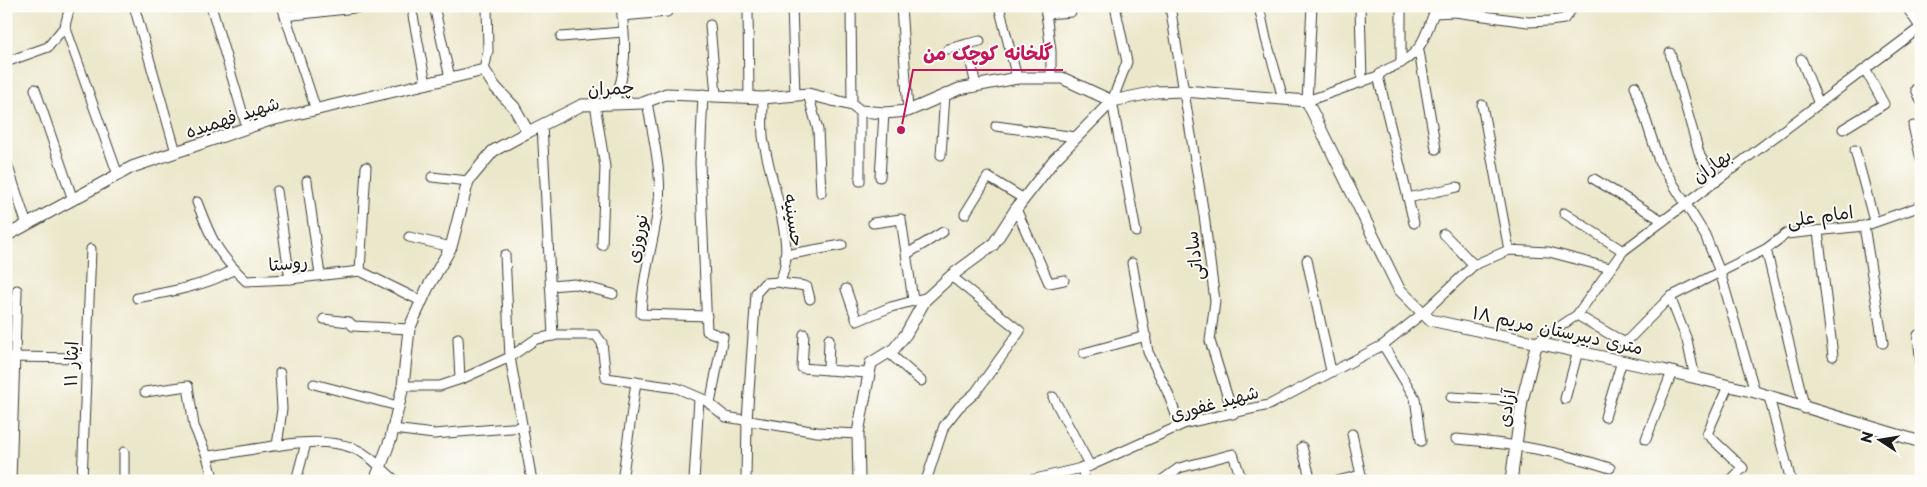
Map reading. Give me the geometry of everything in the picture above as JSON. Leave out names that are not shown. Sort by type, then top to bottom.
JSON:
[{"type":"street","points":[[6,62],[48,47],[65,26],[70,6]]},
{"type":"street","points":[[134,6],[176,152]]},
{"type":"street","points":[[211,6],[247,128]]},
{"type":"street","points":[[282,6],[316,110]]},
{"type":"street","points":[[285,16],[337,8],[372,6]]},
{"type":"street","points":[[434,6],[450,78]]},
{"type":"street","points":[[487,6],[488,51],[484,70],[495,87],[514,107],[528,132]]},
{"type":"street","points":[[792,6],[795,96]]},
{"type":"street","points":[[851,6],[860,181]]},
{"type":"street","points":[[901,6],[908,111]]},
{"type":"street","points":[[999,6],[1017,78]]},
{"type":"street","points":[[859,481],[858,434],[867,373],[871,363],[894,349],[906,334],[928,297],[951,276],[993,245],[1016,209],[1054,160],[1112,101],[1127,62],[1116,6]]},
{"type":"street","name":"ساداتی","points":[[1170,6],[1204,215],[1215,301],[1210,341],[1233,414]]},
{"type":"street","points":[[1259,6],[1266,39],[1283,98]]},
{"type":"street","points":[[1307,101],[1312,6]]},
{"type":"street","points":[[1360,6],[1362,82]]},
{"type":"street","points":[[1400,6],[1401,63]]},
{"type":"street","points":[[1436,149],[1419,51],[1434,10],[1528,22],[1564,18],[1574,6]]},
{"type":"street","points":[[1906,6],[1921,27]]},
{"type":"street","points":[[748,8],[749,97]]},
{"type":"street","points":[[1051,78],[1046,10],[1071,12]]},
{"type":"street","points":[[613,104],[620,88],[625,66],[621,11],[667,12]]},
{"type":"street","points":[[413,16],[426,84]]},
{"type":"street","points":[[710,25],[716,95]]},
{"type":"street","points":[[65,26],[118,175]]},
{"type":"street","name":"بهاران","points":[[1537,342],[1577,316],[1623,250],[1687,204],[1921,27]]},
{"type":"street","points":[[561,37],[623,32]]},
{"type":"street","points":[[948,50],[980,41]]},
{"type":"street","points":[[967,44],[976,86]]},
{"type":"street","points":[[1112,101],[1156,92],[1184,91],[1307,101],[1378,76],[1383,70],[1401,63],[1419,51]]},
{"type":"street","points":[[1670,53],[1700,156],[1716,182]]},
{"type":"street","points":[[1801,60],[1819,104]]},
{"type":"street","points":[[1843,129],[1884,104],[1865,69]]},
{"type":"street","name":"شهید فهمیده","points":[[6,236],[118,175],[176,152],[247,128],[484,70]]},
{"type":"street","points":[[1378,76],[1414,222]]},
{"type":"street","name":"چمران","points":[[375,481],[381,469],[393,429],[403,386],[409,329],[420,301],[452,247],[468,181],[493,151],[528,132],[582,105],[647,102],[666,94],[703,94],[762,98],[808,94],[856,108],[884,113],[908,111],[959,88],[1017,78],[1062,78],[1112,101]]},
{"type":"street","points":[[1635,86],[1659,161],[1705,235],[1720,272],[1755,392]]},
{"type":"street","points":[[1921,86],[1916,89],[1921,101]]},
{"type":"street","points":[[35,89],[73,200]]},
{"type":"street","points":[[703,94],[700,163],[707,331],[723,337],[710,404]]},
{"type":"street","points":[[808,94],[818,130],[821,194]]},
{"type":"street","points":[[941,155],[945,95]]},
{"type":"street","name":"حسینیه","points":[[762,98],[763,137],[785,236],[784,273],[779,282]]},
{"type":"street","points":[[1112,101],[1136,232]]},
{"type":"street","name":"۱۸ متری دبیرستان مریم","points":[[1307,101],[1399,289],[1430,320],[1578,351],[1755,392],[1806,409],[1921,442]]},
{"type":"street","name":"نوروزی","points":[[647,102],[655,144],[660,198],[642,294],[641,314],[707,316]]},
{"type":"street","points":[[595,104],[605,167],[602,245]]},
{"type":"street","points":[[1482,105],[1509,250]]},
{"type":"street","points":[[880,176],[884,113]]},
{"type":"street","points":[[542,125],[553,336]]},
{"type":"street","points":[[996,126],[1076,137]]},
{"type":"street","points":[[1913,126],[1921,159]]},
{"type":"street","points":[[1855,150],[1874,221]]},
{"type":"street","points":[[6,161],[27,225]]},
{"type":"street","points":[[366,167],[360,271],[420,301]]},
{"type":"street","points":[[432,177],[468,181]]},
{"type":"street","points":[[965,214],[988,177],[1024,199]]},
{"type":"street","points":[[1594,179],[1663,221]]},
{"type":"street","points":[[307,182],[320,275]]},
{"type":"street","points":[[1408,198],[1457,187]]},
{"type":"street","points":[[277,191],[290,279]]},
{"type":"street","name":"روستا","points":[[197,202],[210,236],[224,260],[246,281],[290,279],[360,271]]},
{"type":"street","name":"امام علی","points":[[1577,316],[1625,343],[1673,296],[1766,249],[1786,234],[1864,226],[1921,206]]},
{"type":"street","points":[[1016,209],[1049,283],[1064,280]]},
{"type":"street","points":[[1564,213],[1623,250]]},
{"type":"street","points":[[873,223],[901,219],[913,300]]},
{"type":"street","points":[[1864,226],[1883,343]]},
{"type":"street","points":[[1818,231],[1833,356]]},
{"type":"street","points":[[907,254],[943,232]]},
{"type":"street","points":[[1444,234],[1474,265],[1509,250],[1549,252],[1610,268]]},
{"type":"street","points":[[410,237],[452,247]]},
{"type":"street","points":[[785,255],[842,245]]},
{"type":"street","name":"ایثار ۱۱","points":[[82,481],[91,249]]},
{"type":"street","points":[[1766,249],[1806,409]]},
{"type":"street","points":[[505,255],[510,358],[524,427],[532,480],[527,481]]},
{"type":"street","points":[[1307,260],[1331,371]]},
{"type":"street","points":[[1132,263],[1148,352],[1167,391],[1180,425]]},
{"type":"street","name":"شهید غفوری","points":[[1027,481],[1086,467],[1180,425],[1269,405],[1384,345],[1423,313],[1474,265]]},
{"type":"street","points":[[137,298],[171,292],[226,275],[234,269]]},
{"type":"street","points":[[926,481],[944,426],[975,393],[1020,330],[951,276]]},
{"type":"street","points":[[746,479],[746,420],[756,293],[765,283],[779,282],[787,286],[800,285],[807,287],[810,299]]},
{"type":"street","points":[[550,286],[575,284],[613,294]]},
{"type":"street","points":[[846,289],[857,321],[913,300],[928,297]]},
{"type":"street","points":[[12,481],[10,357],[17,290]]},
{"type":"street","points":[[1673,296],[1687,340],[1695,378]]},
{"type":"street","points":[[324,318],[349,322],[353,326],[409,329]]},
{"type":"street","points":[[804,334],[802,368],[867,373]]},
{"type":"street","points":[[403,386],[440,386],[460,379],[510,358],[536,339],[553,336],[596,335],[602,343],[606,378],[677,388],[710,404],[726,416],[817,432],[858,434]]},
{"type":"street","points":[[1918,335],[1921,366]]},
{"type":"street","points":[[1084,354],[1146,336]]},
{"type":"street","points":[[458,338],[460,379]]},
{"type":"street","points":[[828,370],[829,338]]},
{"type":"street","name":"آزادی","points":[[1511,481],[1522,401],[1537,342]]},
{"type":"street","points":[[1384,345],[1416,398],[1421,442]]},
{"type":"street","points":[[1564,399],[1578,351]]},
{"type":"street","points":[[888,352],[922,381]]},
{"type":"street","points":[[10,357],[87,358]]},
{"type":"street","points":[[1605,417],[1622,361]]},
{"type":"street","points":[[1646,439],[1672,372]]},
{"type":"street","points":[[277,446],[282,409],[280,373]]},
{"type":"street","points":[[622,481],[636,382]]},
{"type":"street","points":[[314,384],[398,406]]},
{"type":"street","points":[[145,392],[188,386],[194,426],[207,456],[214,481]]},
{"type":"street","points":[[1728,386],[1707,434],[1744,468],[1730,481]]},
{"type":"street","points":[[1053,397],[1086,467],[1085,481]]},
{"type":"street","points":[[1450,397],[1522,401]]},
{"type":"street","points":[[1770,397],[1791,481]]},
{"type":"street","points":[[694,481],[699,398]]},
{"type":"street","points":[[393,429],[434,434],[524,427]]},
{"type":"street","points":[[1337,481],[1361,474],[1352,434]]},
{"type":"street","points":[[1456,439],[1517,444],[1552,450],[1610,468]]},
{"type":"street","points":[[207,456],[317,442],[353,448],[375,460],[381,469],[396,481]]},
{"type":"street","points":[[296,481],[306,443]]},
{"type":"street","points":[[1302,447],[1311,481]]},
{"type":"street","points":[[124,452],[124,481]]},
{"type":"street","points":[[1161,481],[1179,468],[1233,454],[1242,481]]},
{"type":"place","name":"گلخانه کوچک من","points":[[901,130]]}]
